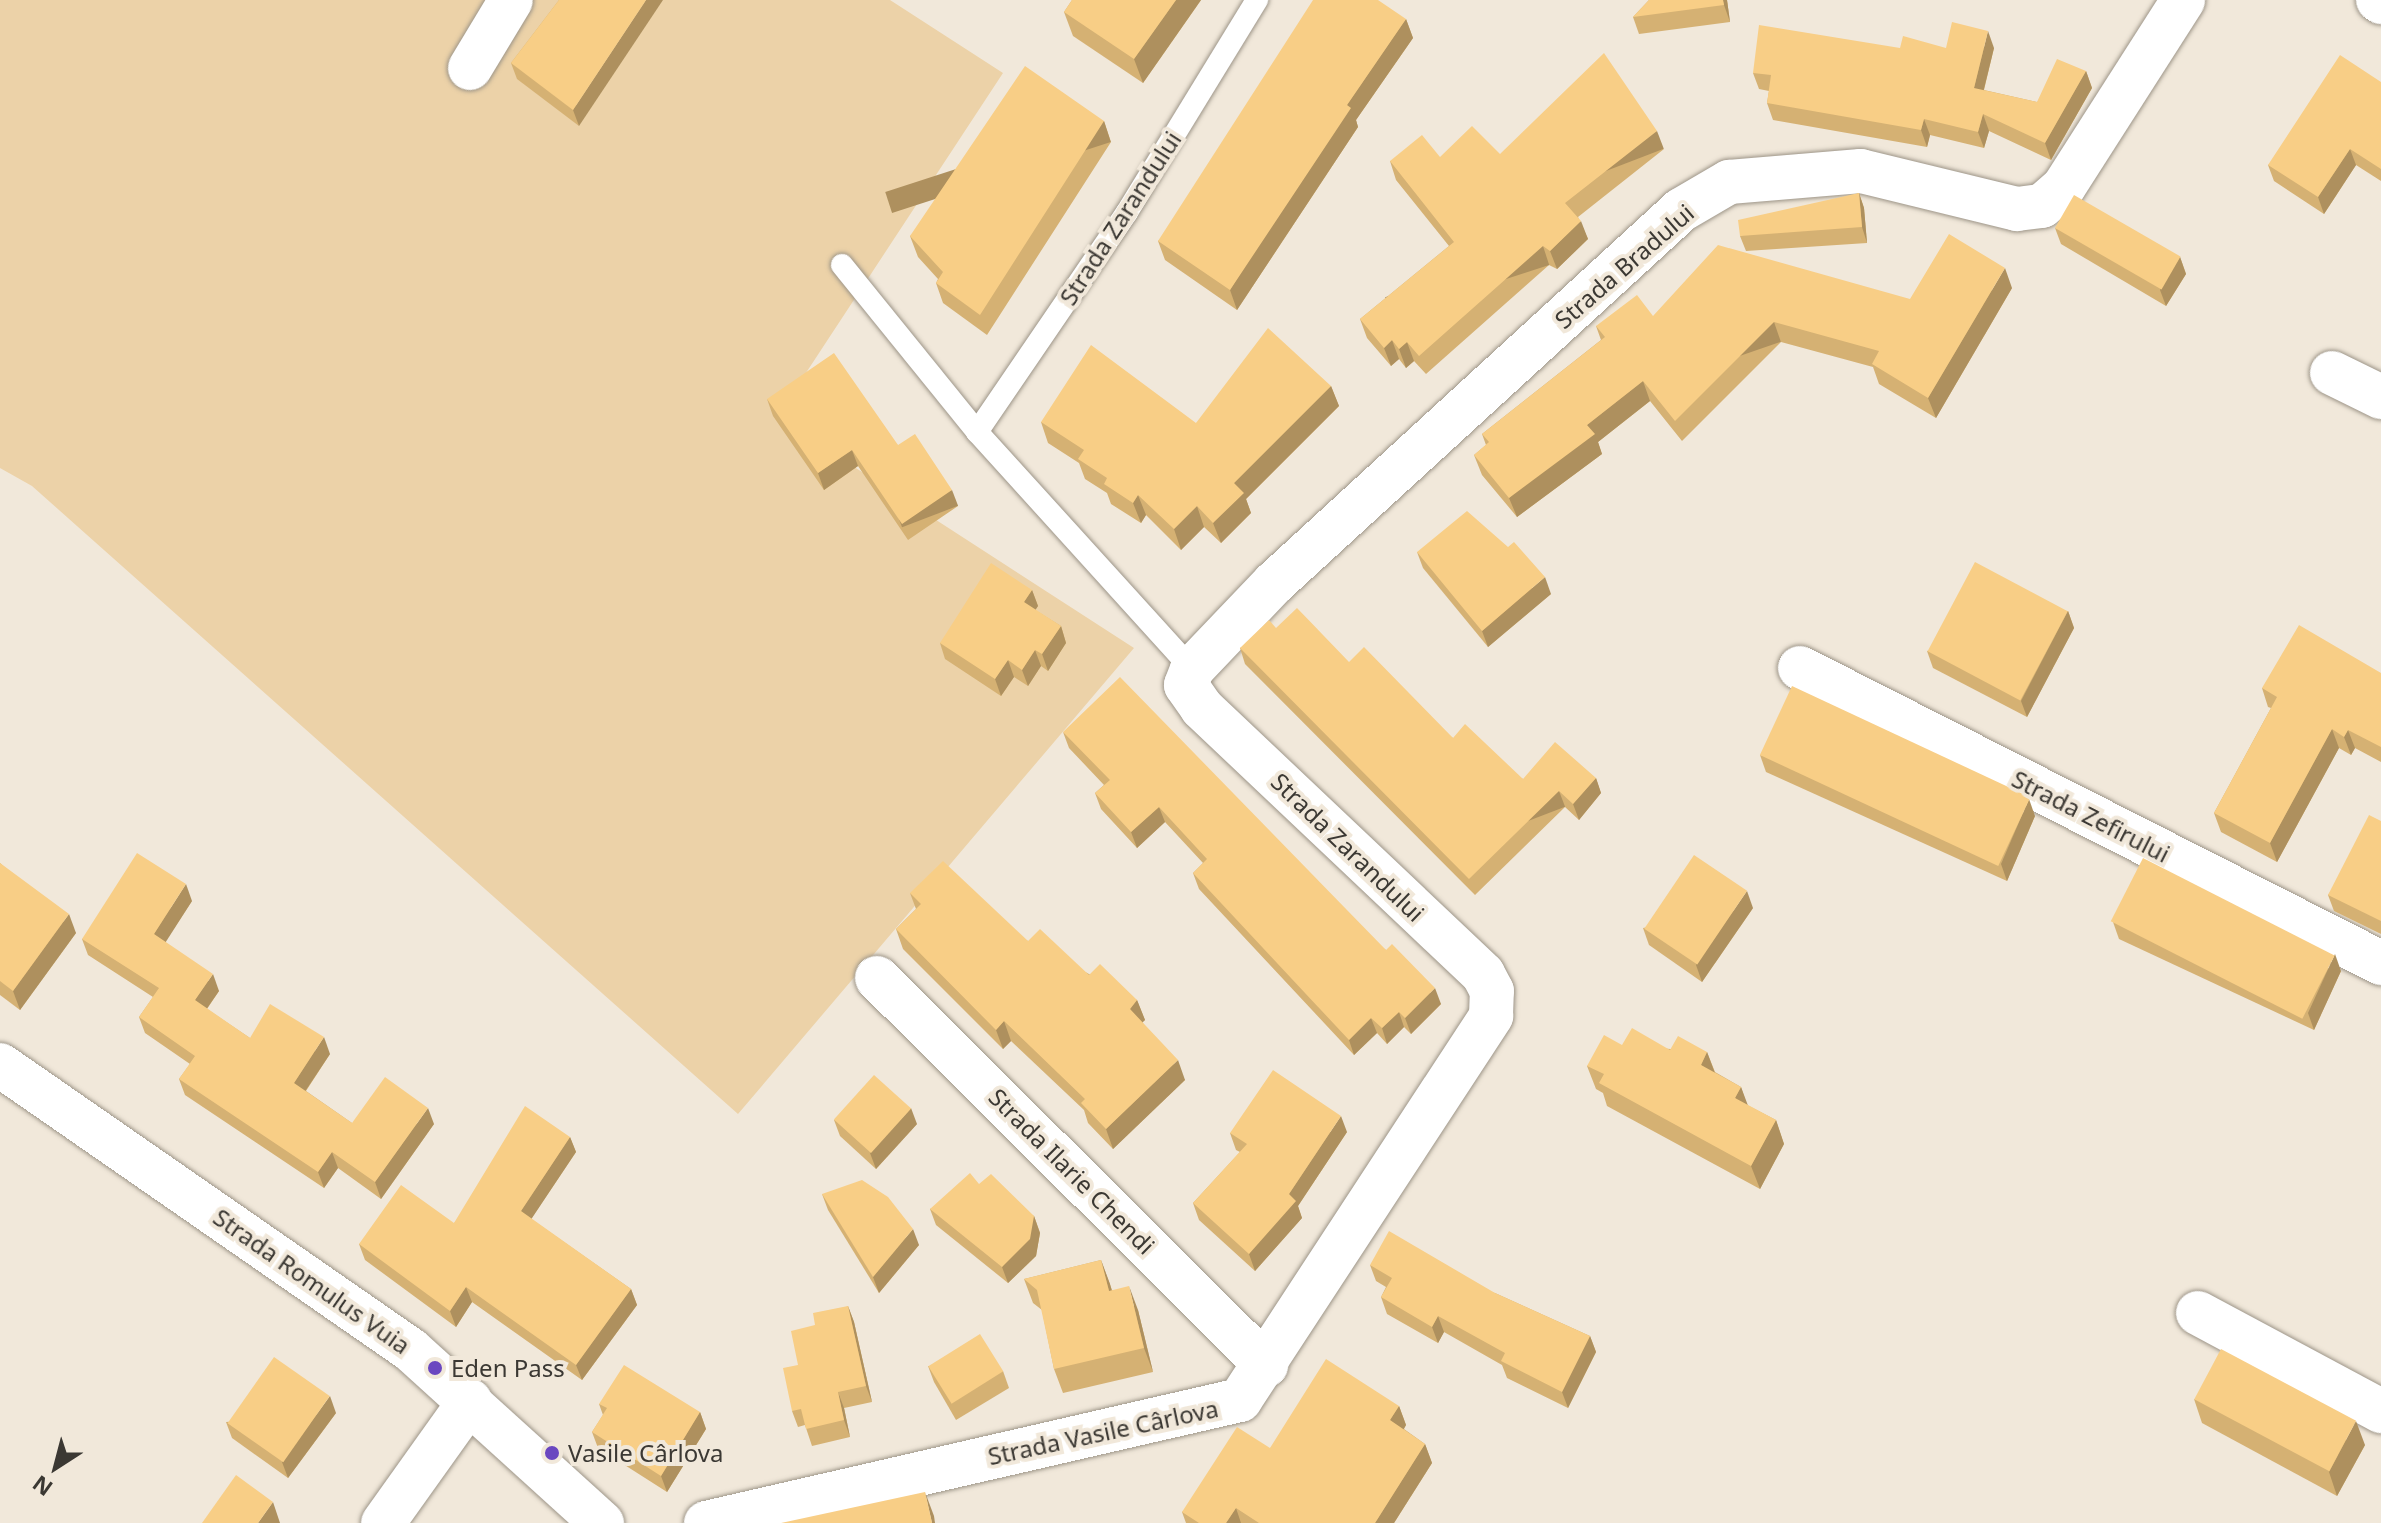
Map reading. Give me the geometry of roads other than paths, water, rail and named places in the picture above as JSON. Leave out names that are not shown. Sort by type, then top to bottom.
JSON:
[{"type":"street","points":[[470,68],[511,0]]},
{"type":"street","name":"Strada Bradului","points":[[1189,677],[1274,583],[1681,210],[1729,182],[1861,171],[2017,209],[2053,200],[2183,0]]},
{"type":"street","points":[[2332,373],[2381,397]]},
{"type":"street","name":"Strada Zefirului","points":[[1800,668],[2381,963]]},
{"type":"street","name":"Strada Zarandului","points":[[1189,677],[1483,974],[1492,991],[1491,1016]]},
{"type":"street","name":"Strada Ilarie Chendi","points":[[877,978],[1266,1365]]},
{"type":"street","name":"Strada Vasile Cârlova","points":[[706,1523],[1224,1407],[1240,1400],[1266,1365],[1491,1016]]},
{"type":"street","name":"Strada Romulus Vuia","points":[[0,1065],[411,1350],[602,1523]]},
{"type":"street","points":[[2198,1313],[2381,1411]]},
{"type":"street","points":[[383,1523],[470,1401]]},
{"type":"lane","name":"Strada Zarandului","points":[[977,432],[1127,212],[1257,0]]},
{"type":"lane","name":"Strada Zarandului","points":[[842,265],[977,432],[1189,677]]},
{"type":"place","name":"Eden Pass","points":[[435,1368]]},
{"type":"place","name":"Vasile Cârlova","points":[[552,1453]]}]
